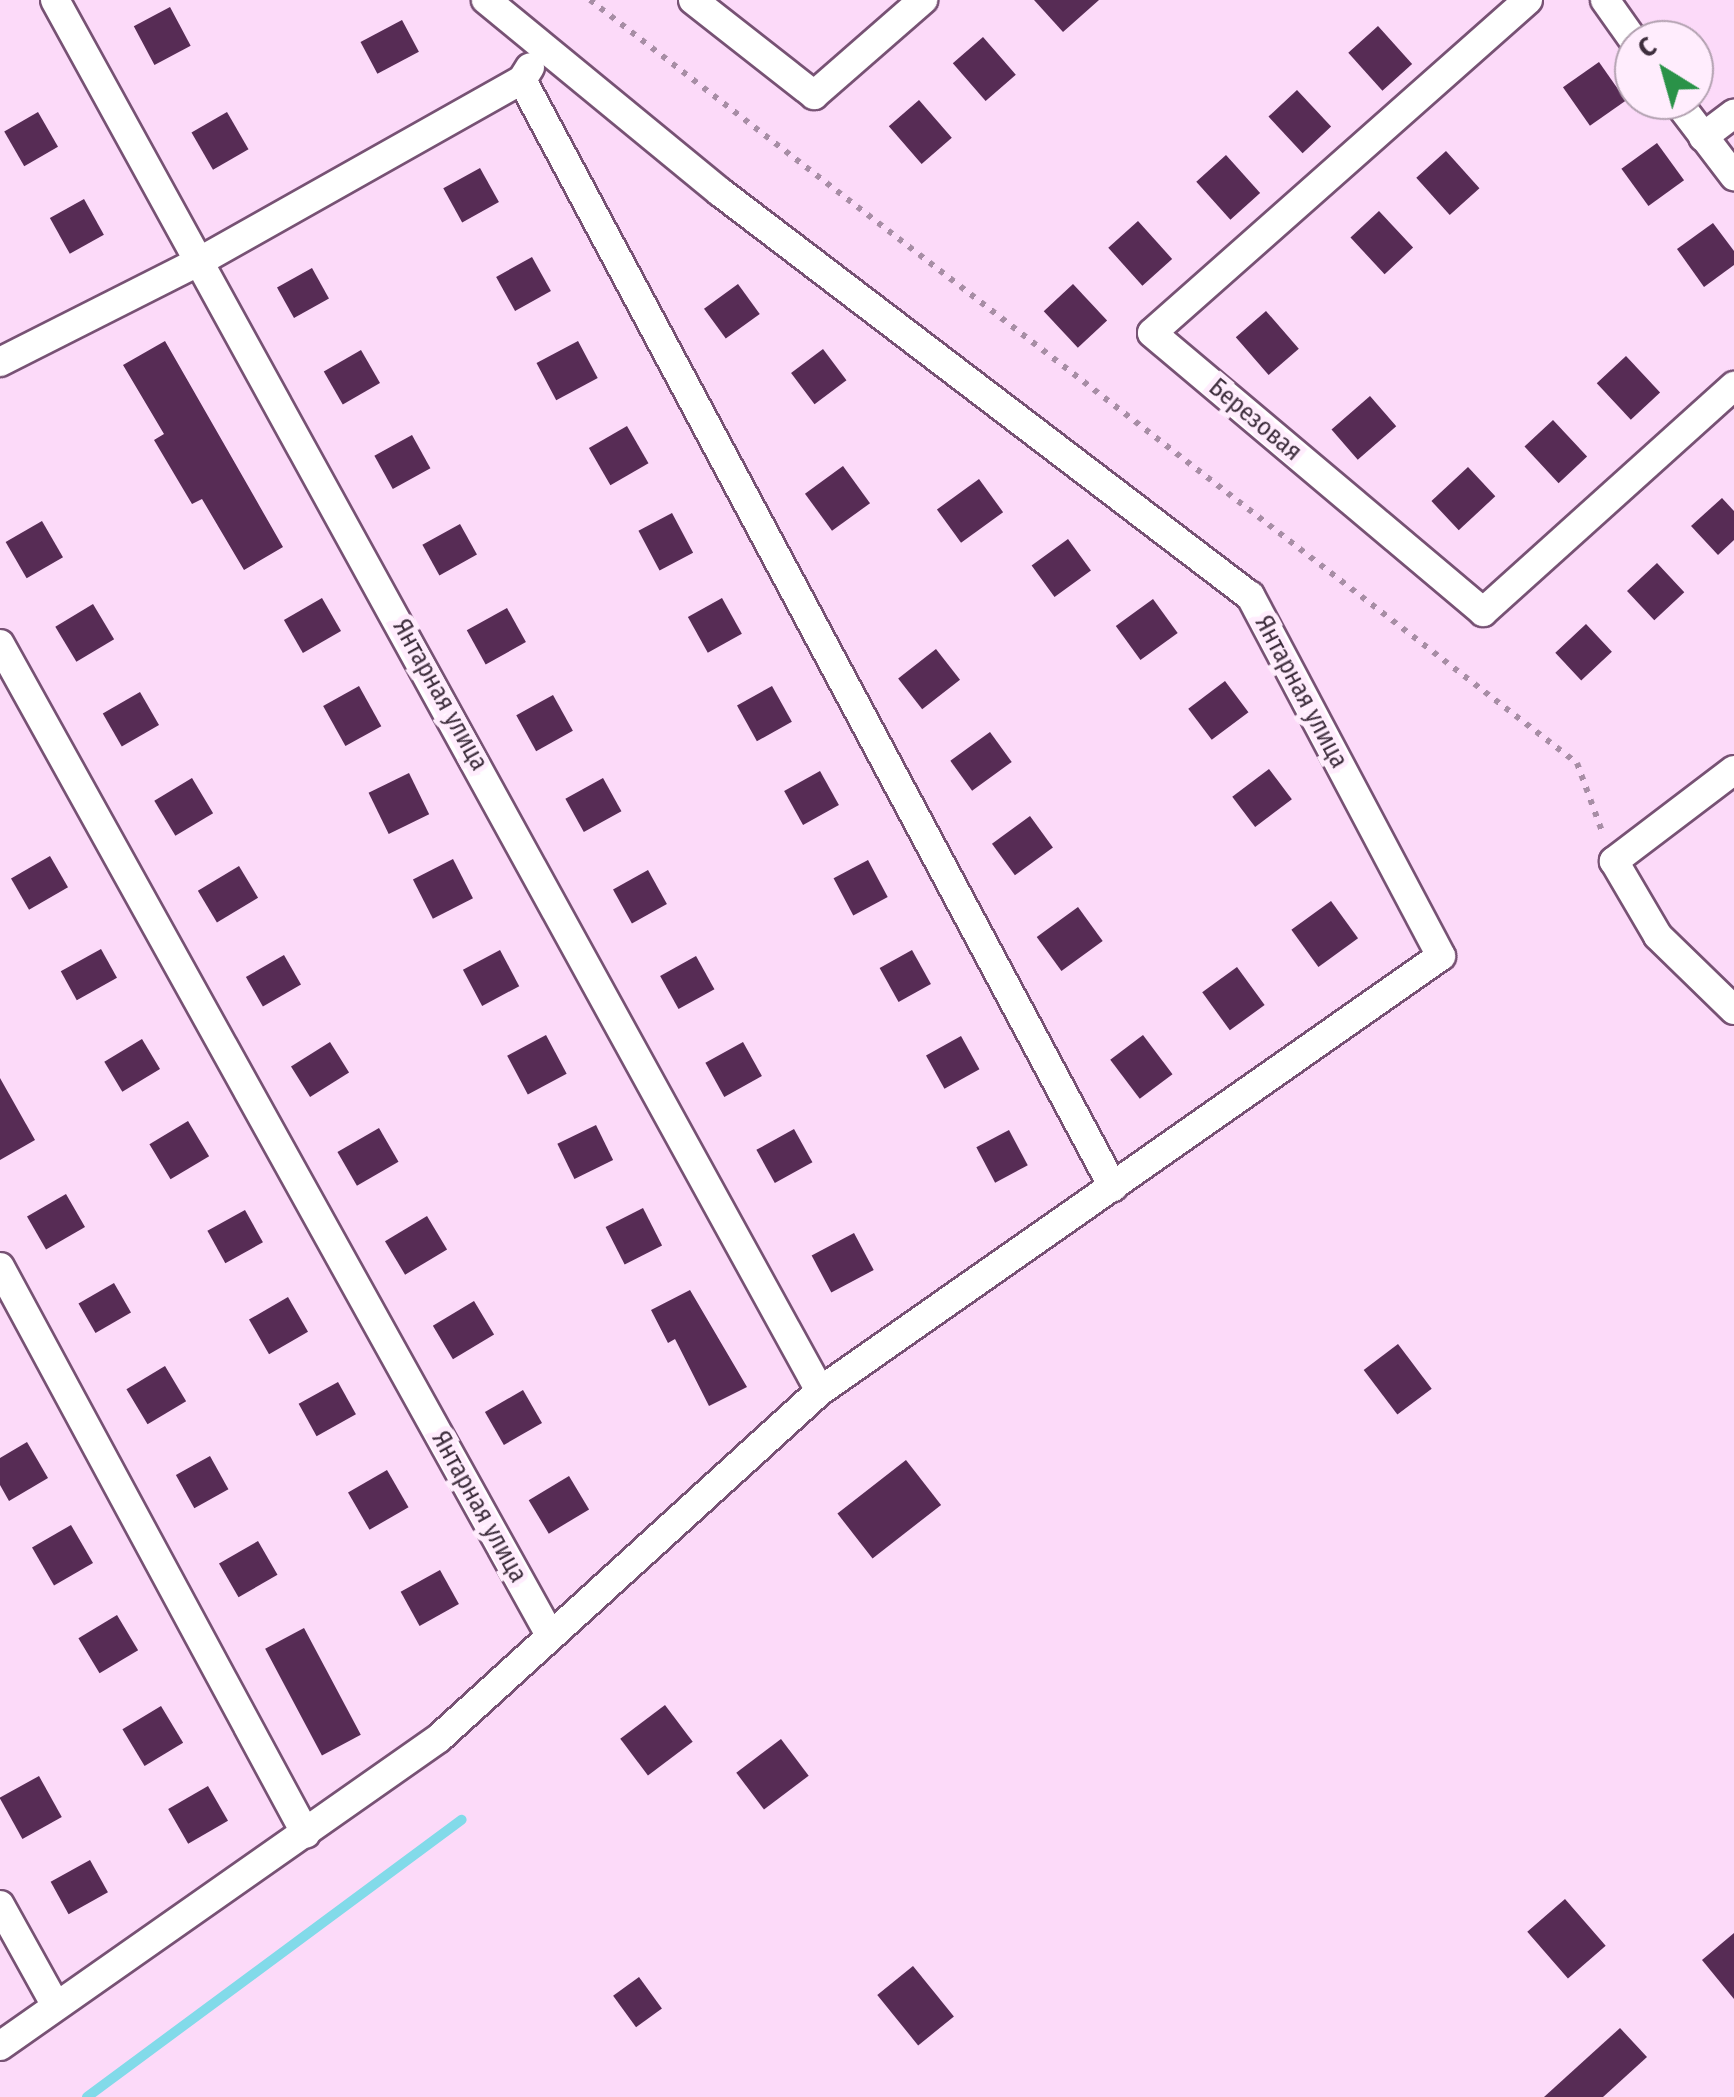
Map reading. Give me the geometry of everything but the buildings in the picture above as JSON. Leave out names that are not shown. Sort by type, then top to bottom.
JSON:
[{"type":"street","name":"Янтарная улица","points":[[55,0],[202,260],[820,1391]]},
{"type":"street","name":"Янтарная улица","points":[[486,0],[541,49],[1250,596],[1441,956],[1114,1187]]},
{"type":"street","points":[[692,0],[814,96],[923,0]]},
{"type":"street","name":"Березовая","points":[[1528,0],[1152,333],[1483,612],[1734,386]]},
{"type":"street","points":[[0,362],[202,260],[522,80],[541,49]]},
{"type":"street","points":[[0,2046],[438,1738],[820,1391],[1114,1187],[522,80]]},
{"type":"street","points":[[1703,136],[1734,114]]},
{"type":"street","points":[[1691,120],[1734,176]]},
{"type":"street","name":"Янтарная улица","points":[[0,644],[550,1635]]},
{"type":"street","points":[[1734,770],[1614,861],[1658,936],[1734,1010]]},
{"type":"street","points":[[0,1267],[306,1834]]},
{"type":"street","points":[[0,1906],[56,2006]]},
{"type":"path","points":[[590,0],[1577,762],[1614,861]]},
{"type":"waterway","points":[[87,2097],[462,1820]]}]
